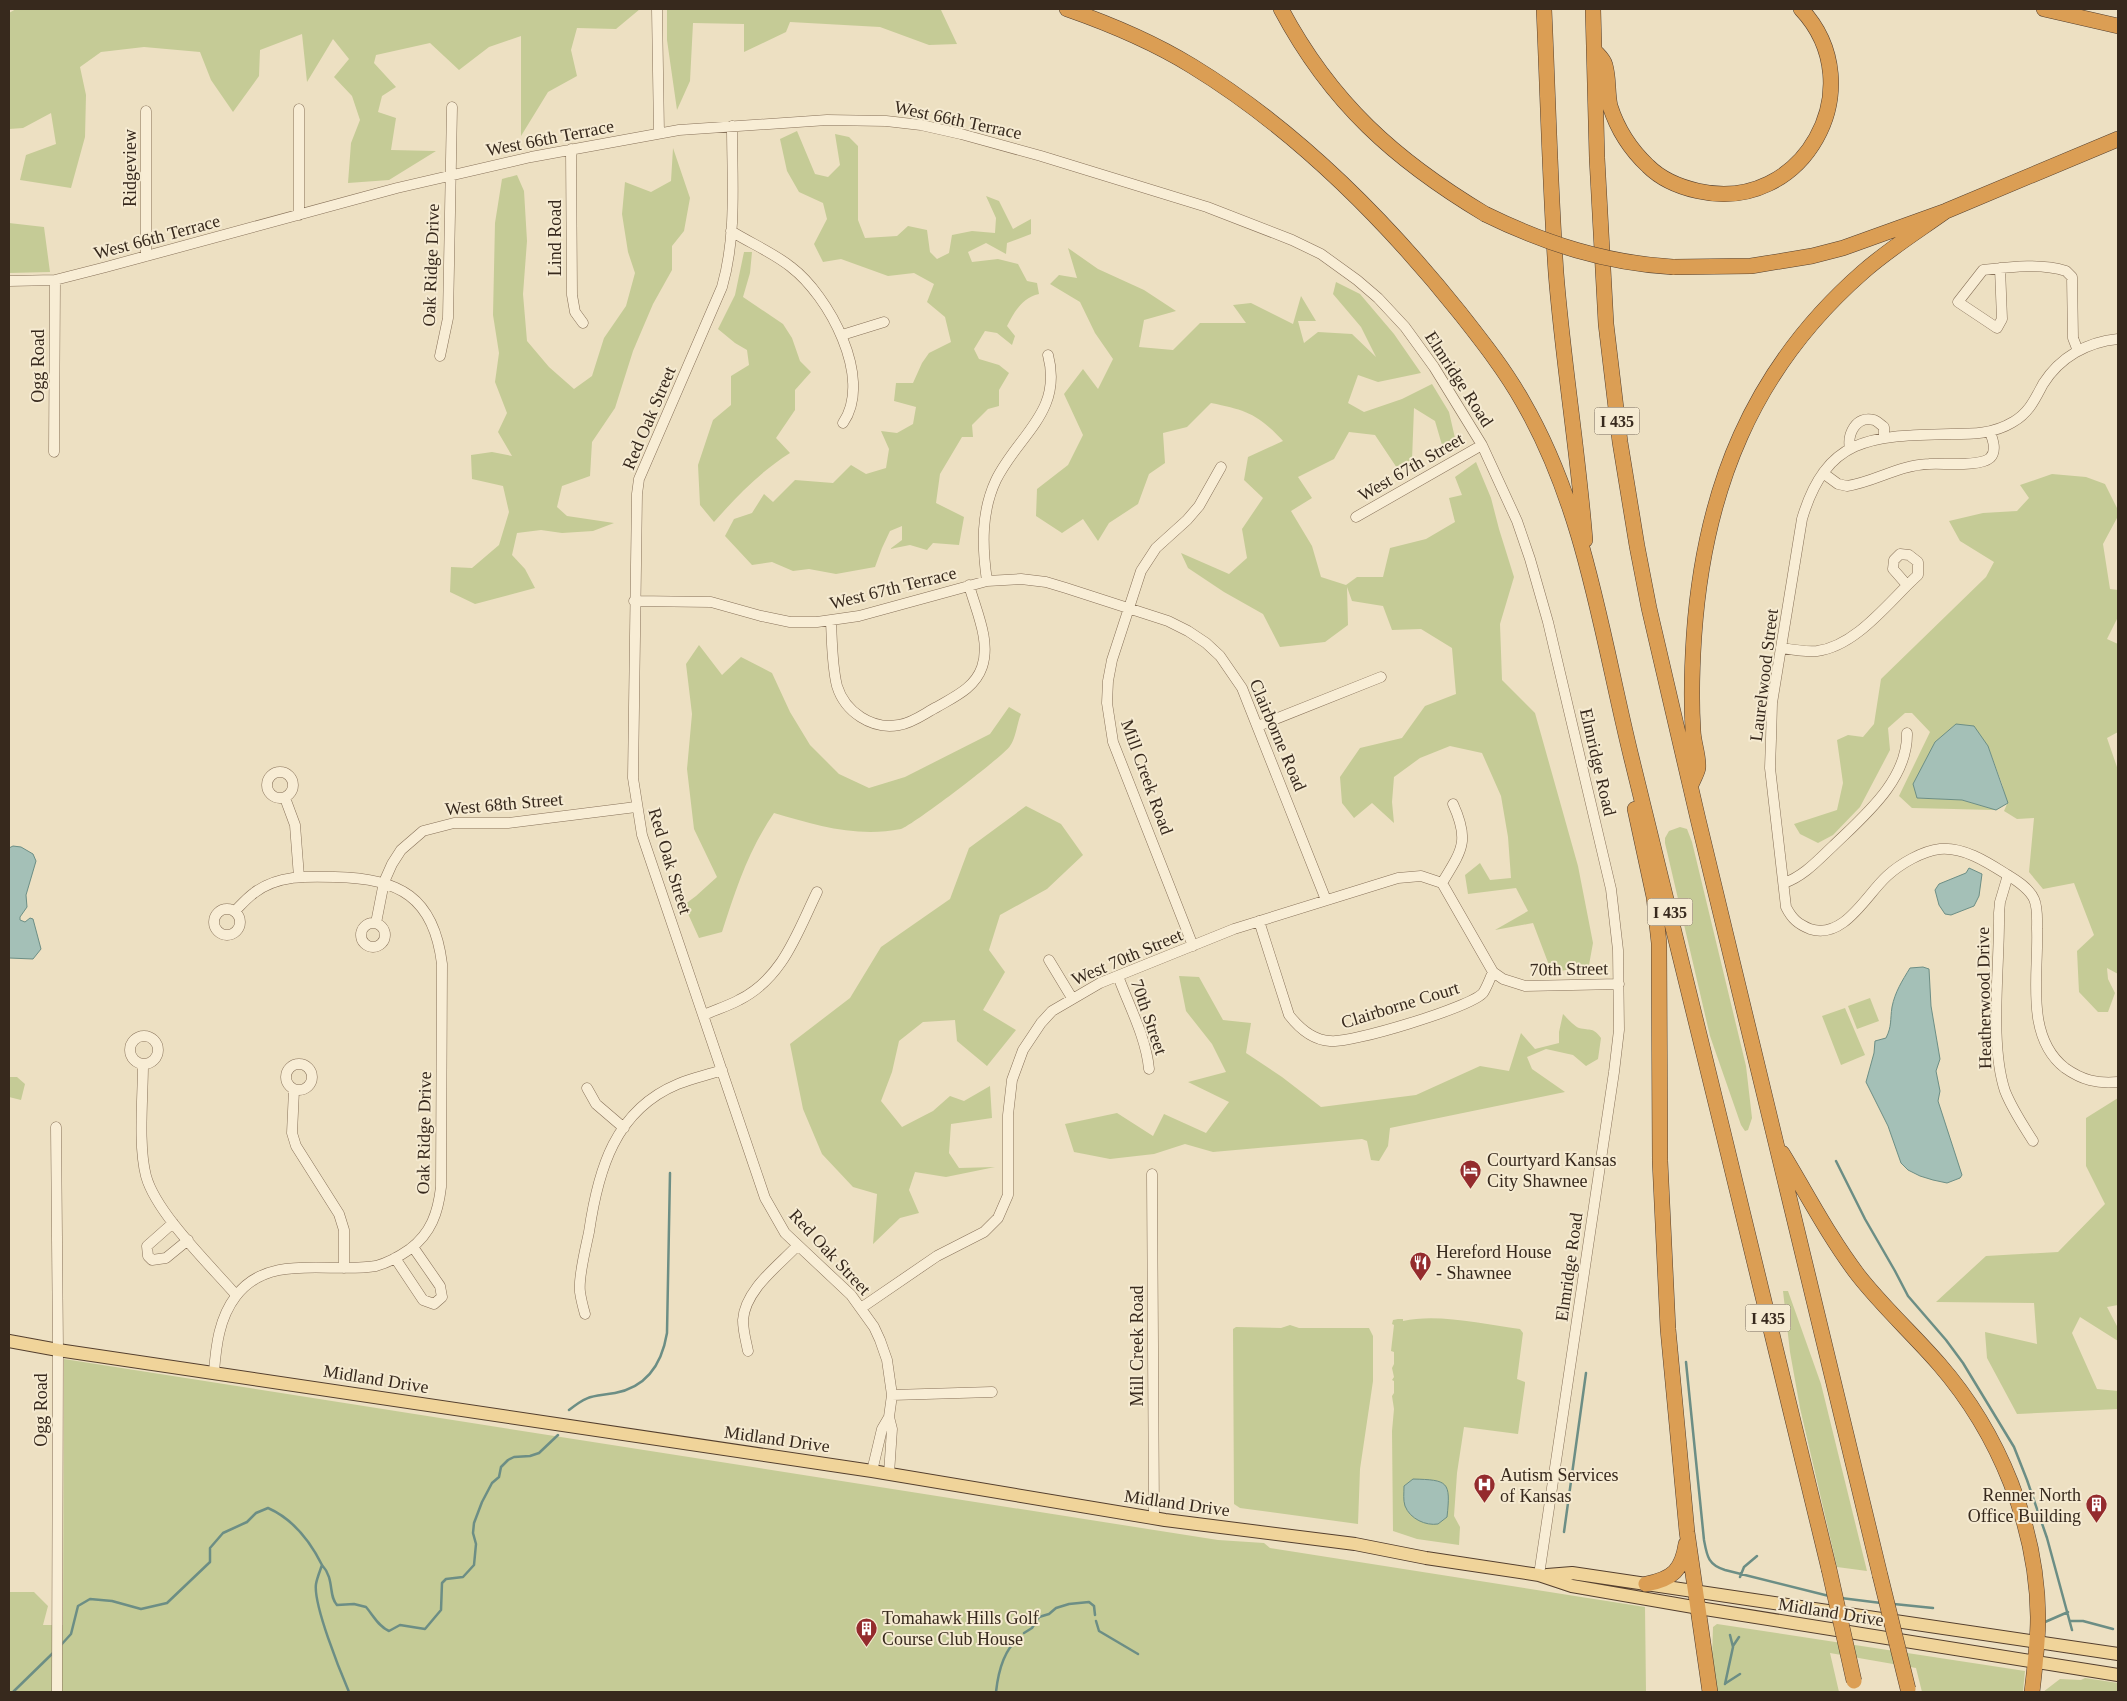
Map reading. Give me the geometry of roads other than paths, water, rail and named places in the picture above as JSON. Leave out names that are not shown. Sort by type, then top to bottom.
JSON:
[{"type":"highway","points":[[1067,9],[1150,43],[1189,64],[1220,84],[1292,139],[1351,192],[1390,231],[1471,326],[1523,401],[1553,461],[1587,564]]},
{"type":"highway","points":[[1281,9],[1314,64],[1359,118],[1403,159],[1454,196],[1485,214],[1540,239],[1570,249],[1623,262],[1673,267],[1751,266],[1812,256],[1884,234],[1946,211],[2118,140]]},
{"type":"highway","name":"I 435","points":[[1544,9],[1556,273],[1569,402],[1582,500],[1587,564],[1632,759],[1829,1569],[1855,1687]]},
{"type":"highway","name":"I 435","points":[[1593,9],[1602,277],[1627,494],[1649,608],[1775,1141],[1908,1690]]},
{"type":"highway","points":[[1594,50],[1605,63],[1610,106],[1618,125],[1628,143],[1648,167],[1660,176],[1690,190],[1706,193],[1739,193],[1768,184],[1795,166],[1816,140],[1827,115],[1831,89],[1829,61],[1819,34],[1801,9]]},
{"type":"highway","points":[[2044,9],[2118,26]]},
{"type":"highway","points":[[1691,785],[1698,768],[1693,731],[1693,685],[1695,620],[1700,579],[1706,543],[1723,480],[1748,419],[1764,387],[1781,362],[1819,315],[1864,271],[1891,249],[1946,211]]},
{"type":"highway","points":[[1632,759],[1630,786],[1654,897],[1659,942],[1660,1161],[1664,1276],[1673,1392],[1688,1532],[1710,1692]]},
{"type":"highway","points":[[1775,1141],[1846,1259],[1875,1296],[1940,1365],[1970,1405],[1993,1443],[2013,1488],[2027,1536],[2036,1587],[2038,1641],[2032,1692]]},
{"type":"highway","points":[[1646,1584],[1668,1578],[1679,1568],[1684,1556],[1688,1532]]},
{"type":"main road","name":"Midland Drive","points":[[9,1341],[58,1350],[872,1471],[1154,1518],[1355,1544],[1426,1558],[1539,1576],[1572,1586],[1699,1608],[2118,1675]]},
{"type":"main road","name":"Midland Drive","points":[[1539,1576],[1572,1572],[2118,1654]]},
{"type":"street","points":[[656,11],[659,133]]},
{"type":"street","name":"Oak Ridge Drive","points":[[440,356],[448,318],[452,107]]},
{"type":"street","points":[[299,109],[299,214]]},
{"type":"street","name":"Ridgeview","points":[[146,111],[146,256]]},
{"type":"street","name":"West 66th Terrace","points":[[9,280],[55,280],[451,175],[571,149],[659,133],[732,126],[827,120],[895,122],[961,134],[1104,176]]},
{"type":"street","name":"Red Oak Street","points":[[732,126],[731,232],[728,268],[722,287],[639,479],[634,601],[633,778],[636,807],[642,835],[765,1198],[775,1217],[797,1246],[851,1295],[874,1327],[880,1340],[887,1360],[892,1395],[889,1417],[882,1429],[872,1471]]},
{"type":"street","name":"Lind Road","points":[[571,149],[572,295],[575,312],[583,323]]},
{"type":"street","name":"Elmridge Road","points":[[1104,176],[1207,207],[1292,240],[1320,254],[1378,298],[1405,327],[1434,367],[1482,445],[1517,520],[1530,559],[1548,622],[1610,889],[1618,950],[1619,984],[1619,1030],[1614,1072],[1539,1576]]},
{"type":"street","points":[[731,232],[791,266],[814,290],[830,312],[842,335],[850,360],[852,399],[848,416],[843,423]]},
{"type":"street","points":[[2000,268],[2002,319],[1997,328],[1958,302],[1984,270],[2000,268],[2048,267],[2066,270],[2072,277],[2073,338],[2078,351]]},
{"type":"street","name":"Ogg Road","points":[[54,452],[55,280]]},
{"type":"street","points":[[842,335],[884,322]]},
{"type":"street","points":[[1990,432],[1994,452],[1990,458],[1980,463],[1916,464],[1847,486],[1838,484],[1823,473],[1838,457],[1860,443],[1884,437],[1990,432],[2014,422],[2030,408],[2054,369],[2064,359],[2104,340],[2118,339]]},
{"type":"street","points":[[987,581],[983,541],[984,520],[989,498],[1005,464],[1032,430],[1045,406],[1052,380],[1048,355]]},
{"type":"street","points":[[1850,449],[1848,438],[1854,426],[1864,420],[1875,420],[1884,427],[1884,437]]},
{"type":"street","name":"West 67th Street","points":[[1356,517],[1482,445]]},
{"type":"street","name":"Mill Creek Road","points":[[1193,946],[1113,742],[1108,720],[1108,681],[1140,571],[1162,541],[1187,520],[1199,506],[1221,467]]},
{"type":"street","name":"Laurelwood Street","points":[[1823,473],[1806,503],[1802,519],[1772,703],[1770,768],[1786,907],[1791,917],[1802,926],[1828,930],[1843,922],[1860,907],[1888,876],[1902,864],[1922,854],[1940,849],[1967,853],[2008,875]]},
{"type":"street","name":"West 67th Terrace","points":[[634,601],[710,602],[790,622],[831,621],[859,616],[987,581],[1021,579],[1046,582],[1128,608]]},
{"type":"street","points":[[831,621],[837,685],[842,698],[850,709],[861,718],[874,724],[900,725],[911,721],[963,692],[979,673],[985,655],[984,642],[969,585]]},
{"type":"street","points":[[1782,648],[1818,651],[1834,647],[1849,639],[1865,626],[1907,585]]},
{"type":"street","name":"Clairborne Road","points":[[1128,608],[1168,621],[1188,631],[1206,643],[1232,672],[1242,688],[1258,726],[1326,900]]},
{"type":"street","points":[[1258,726],[1382,677]]},
{"type":"street","points":[[1784,883],[1804,872],[1876,805],[1894,777],[1908,746],[1907,732]]},
{"type":"street","points":[[285,798],[295,825],[299,877]]},
{"type":"street","points":[[1453,804],[1460,820],[1463,841],[1456,859],[1442,883],[1493,972]]},
{"type":"street","name":"West 68th Street","points":[[376,923],[384,882],[401,850],[413,838],[431,828],[454,823],[508,823],[636,807]]},
{"type":"street","points":[[2008,875],[2030,893],[2037,908],[2037,1008],[2042,1034],[2056,1058],[2076,1076],[2096,1082],[2118,1082]]},
{"type":"street","name":"Heatherwood Drive","points":[[2008,875],[1998,912],[1998,1041],[2005,1089],[2010,1102],[2033,1141]]},
{"type":"street","name":"West 70th Street","points":[[861,1308],[937,1256],[984,1232],[998,1218],[1008,1195],[1009,1097],[1018,1061],[1041,1023],[1052,1011],[1072,998],[1118,976],[1259,921],[1411,876],[1421,876],[1442,883]]},
{"type":"street","name":"Oak Ridge Drive","points":[[214,1372],[221,1325],[236,1296],[257,1279],[274,1271],[309,1266],[344,1268],[378,1265],[395,1258],[413,1247],[427,1232],[435,1218],[441,1187],[442,964],[440,948],[430,919],[410,896],[384,882],[364,878],[299,877],[281,880],[254,892],[235,911]]},
{"type":"street","points":[[704,1015],[739,1000],[768,978],[784,960],[793,945],[817,892]]},
{"type":"street","name":"Clairborne Court","points":[[1259,921],[1289,1014],[1297,1026],[1306,1033],[1330,1042],[1357,1038],[1458,1007],[1482,993],[1493,972]]},
{"type":"street","points":[[1049,960],[1072,998]]},
{"type":"street","name":"70th Street","points":[[1493,972],[1503,979],[1525,986],[1619,984]]},
{"type":"street","name":"70th Street","points":[[1118,976],[1148,1057],[1149,1069]]},
{"type":"street","points":[[143,1064],[143,1148],[146,1175],[158,1202],[236,1296]]},
{"type":"street","points":[[585,1314],[580,1290],[593,1204],[599,1178],[611,1145],[629,1120],[651,1100],[677,1084],[722,1070]]},
{"type":"street","points":[[587,1088],[596,1104],[624,1128]]},
{"type":"street","points":[[294,1090],[292,1133],[296,1146],[339,1214],[344,1230],[344,1268]]},
{"type":"street","name":"Ogg Road","points":[[56,1127],[58,1350],[58,1612],[56,1692]]},
{"type":"street","name":"Mill Creek Road","points":[[1152,1174],[1154,1518]]},
{"type":"street","points":[[174,1223],[151,1240],[147,1246],[148,1256],[152,1260],[166,1258],[188,1240]]},
{"type":"street","points":[[748,1351],[744,1331],[746,1308],[751,1296],[797,1246]]},
{"type":"street","points":[[395,1258],[423,1300],[434,1304],[438,1302],[442,1297],[440,1286],[413,1247]]},
{"type":"street","points":[[892,1395],[992,1392]]},
{"type":"street","points":[[889,1417],[892,1429],[889,1474]]},
{"type":"water","points":[[1956,724],[1974,726],[1988,746],[2008,803],[1996,810],[1962,800],[1917,798],[1913,784],[1935,742]]},
{"type":"water","points":[[13,846],[21,847],[33,854],[36,861],[26,895],[27,907],[20,917],[20,920],[25,922],[30,918],[33,919],[41,949],[33,959],[9,958],[9,848]]},
{"type":"water","points":[[1969,868],[1982,874],[1979,896],[1974,906],[1951,915],[1945,914],[1939,905],[1935,890],[1939,884],[1966,873]]},
{"type":"water","points":[[1923,967],[1929,969],[1931,1006],[1940,1059],[1936,1071],[1940,1091],[1938,1101],[1962,1175],[1960,1178],[1947,1183],[1920,1176],[1908,1170],[1901,1163],[1888,1126],[1866,1082],[1874,1053],[1875,1041],[1886,1038],[1888,1034],[1892,1007],[1899,987],[1910,968]]},
{"type":"water","points":[[1413,1479],[1434,1480],[1445,1485],[1448,1496],[1447,1517],[1438,1524],[1428,1524],[1419,1521],[1407,1511],[1404,1501],[1404,1486]]},
{"type":"waterway","points":[[1836,1161],[1865,1219],[1908,1296],[1963,1363],[2014,1447],[2047,1538],[2072,1630]]},
{"type":"waterway","points":[[569,1410],[586,1399],[626,1390],[636,1385],[657,1364],[667,1333],[670,1173]]},
{"type":"waterway","points":[[1686,1362],[1704,1540],[1709,1559],[1719,1568],[1725,1570],[1829,1596]]},
{"type":"waterway","points":[[1564,1532],[1586,1373]]},
{"type":"waterway","points":[[322,1565],[329,1576],[334,1601],[337,1605],[354,1604],[366,1607],[379,1623],[389,1631],[400,1625],[425,1629],[441,1610],[442,1583],[446,1579],[463,1577],[474,1565],[476,1544],[473,1533],[474,1523],[492,1483],[499,1477],[501,1467],[514,1457],[530,1456],[539,1453],[558,1435]]},
{"type":"waterway","points":[[61,1645],[71,1634],[78,1606],[90,1599],[112,1601],[141,1609],[167,1603],[210,1562],[210,1548],[223,1533],[247,1522],[256,1513],[268,1508],[285,1518],[300,1532],[322,1565],[316,1584],[316,1594],[328,1638],[349,1692]]},
{"type":"waterway","points":[[1740,1577],[1744,1567],[1757,1556]]},
{"type":"waterway","points":[[1841,1598],[1881,1603]]},
{"type":"waterway","points":[[1024,1633],[1032,1628],[1039,1617],[1069,1604],[1089,1602],[1094,1606],[1095,1615]]},
{"type":"waterway","points":[[1894,1604],[1933,1608]]},
{"type":"waterway","points":[[2045,1622],[2068,1612]]},
{"type":"waterway","points":[[1096,1621],[1099,1631],[1138,1654]]},
{"type":"waterway","points":[[2071,1621],[2083,1621],[2113,1629]]},
{"type":"waterway","points":[[1725,1684],[1733,1647],[1730,1635]]},
{"type":"waterway","points":[[1733,1646],[1739,1637]]},
{"type":"waterway","points":[[996,1692],[1005,1656],[1018,1639]]},
{"type":"waterway","points":[[13,1692],[54,1652]]},
{"type":"waterway","points":[[1726,1683],[1740,1674]]},
{"type":"place","name":"Courtyard Kansas City Shawnee","points":[[1471,1189]]},
{"type":"place","name":"Hereford House - Shawnee","points":[[1420,1281]]},
{"type":"place","name":"Autism Services of Kansas","points":[[1484,1504]]},
{"type":"place","name":"Renner North Office Building","points":[[2097,1524]]},
{"type":"place","name":"Tomahawk Hills Golf Course Club House","points":[[866,1647]]}]
